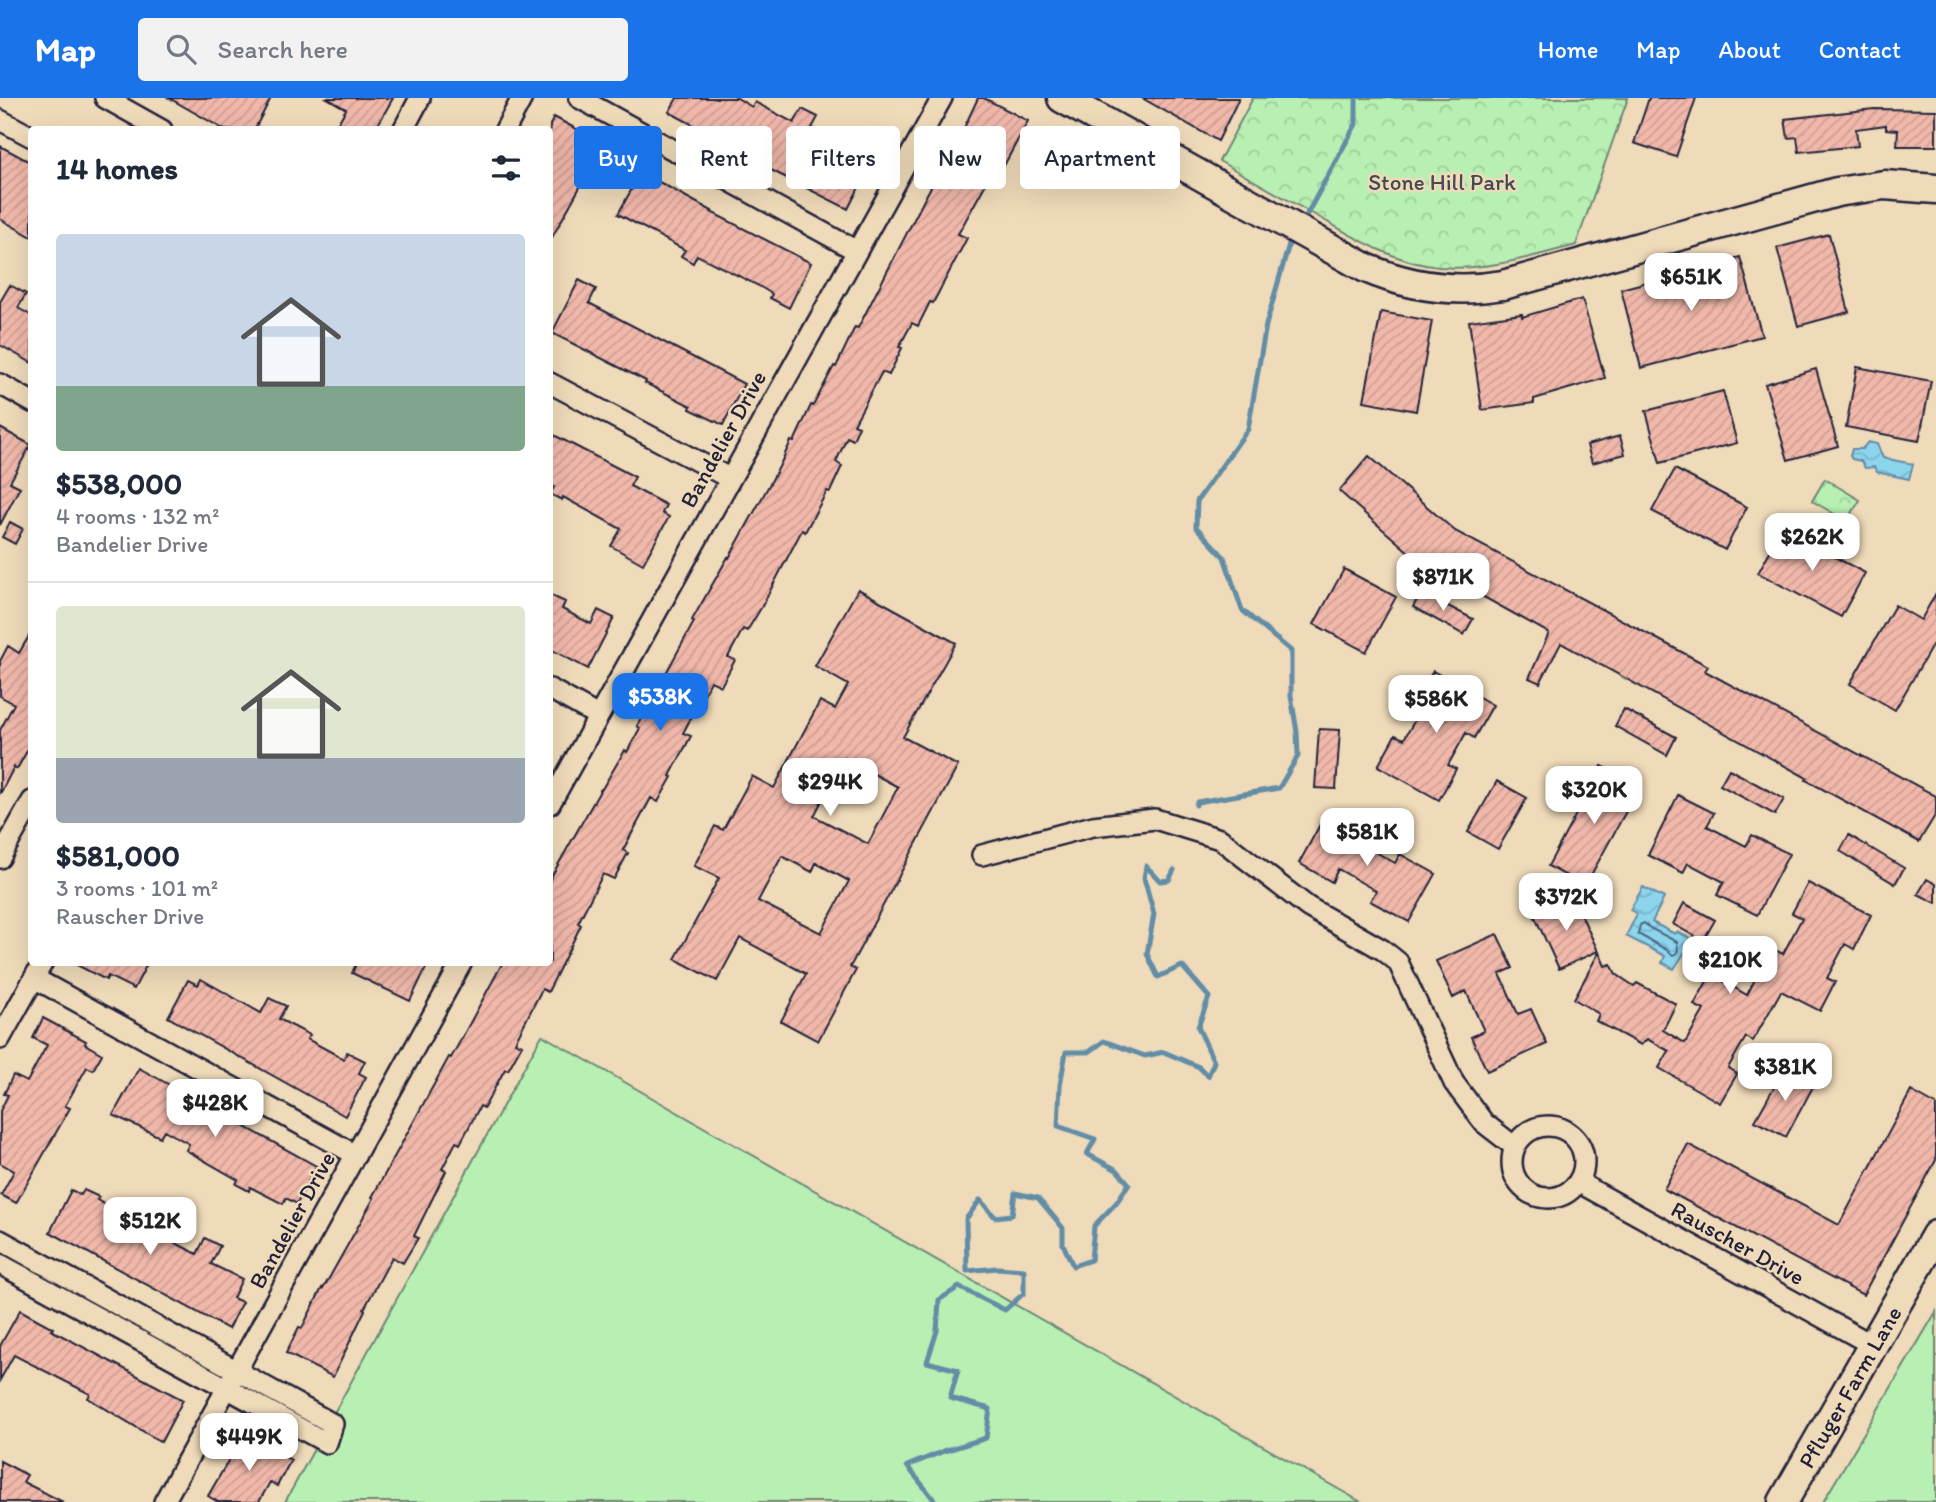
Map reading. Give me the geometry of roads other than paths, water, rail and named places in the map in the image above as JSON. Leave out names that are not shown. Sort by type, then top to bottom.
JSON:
[{"type":"street","points":[[105,98],[155,126]]},
{"type":"street","points":[[405,126],[421,98]]},
{"type":"street","points":[[507,126],[522,98]]},
{"type":"street","points":[[579,98],[855,250]]},
{"type":"street","name":"Bandelier Drive","points":[[553,798],[855,250],[942,98]]},
{"type":"street","points":[[1062,98],[1381,274],[1419,285],[1465,290],[1503,285],[1837,192],[1884,185],[1936,190]]},
{"type":"street","points":[[0,120],[28,135]]},
{"type":"street","points":[[0,384],[28,399]]},
{"type":"street","points":[[553,385],[729,478]]},
{"type":"street","points":[[553,691],[598,716]]},
{"type":"street","points":[[0,858],[28,808]]},
{"type":"street","points":[[982,855],[1093,826],[1156,819],[1220,839],[1308,907],[1383,950],[1398,962],[1454,1083],[1485,1123],[1515,1147]]},
{"type":"street","name":"Bandelier Drive","points":[[164,1502],[460,966]]},
{"type":"street","points":[[0,1040],[38,970],[356,1155]]},
{"type":"street","points":[[1542,1126],[1555,1126],[1566,1130],[1582,1148],[1583,1171],[1570,1191],[1548,1198],[1536,1196],[1517,1182],[1512,1159],[1515,1147],[1521,1137],[1531,1130],[1542,1126]]},
{"type":"street","name":"Rauscher Drive","points":[[1578,1182],[1874,1346]]},
{"type":"street","name":"Pfluger Farm Lane","points":[[1783,1502],[1936,1234]]},
{"type":"street","points":[[0,1240],[231,1380],[327,1443],[333,1424],[231,1380],[0,1264]]},
{"type":"water","points":[[1868,442],[1877,444],[1883,458],[1913,464],[1909,479],[1877,472],[1874,467],[1865,468],[1861,461],[1852,459],[1852,449],[1862,449]]},
{"type":"water","points":[[1643,887],[1664,898],[1652,922],[1675,934],[1677,932],[1690,938],[1685,948],[1687,949],[1674,969],[1662,963],[1665,956],[1626,936],[1637,914],[1630,910]]},
{"type":"waterway","points":[[1307,214],[1356,124],[1356,98]]},
{"type":"waterway","points":[[1196,805],[1197,802],[1279,788],[1298,756],[1291,696],[1291,651],[1242,610],[1224,557],[1196,527],[1197,501],[1248,429],[1266,325],[1289,244]]},
{"type":"waterway","points":[[936,1502],[907,1466],[986,1438],[990,1409],[950,1398],[958,1370],[927,1362],[937,1331],[939,1300],[959,1287],[1005,1310],[1024,1293],[1024,1270],[997,1268],[967,1271],[966,1219],[980,1200],[995,1217],[1012,1215],[1015,1193],[1038,1198],[1063,1228],[1063,1244],[1073,1266],[1091,1260],[1094,1226],[1116,1203],[1129,1184],[1117,1170],[1087,1154],[1095,1139],[1058,1126],[1060,1085],[1066,1052],[1089,1052],[1104,1041],[1145,1056],[1164,1052],[1199,1067],[1208,1076],[1214,1062],[1198,1027],[1209,997],[1182,966],[1158,977],[1147,954],[1154,914],[1144,878],[1146,866],[1160,881],[1169,880],[1174,870]]},
{"type":"park label","name":"Stone Hill Park","points":[[1442,182]]}]
